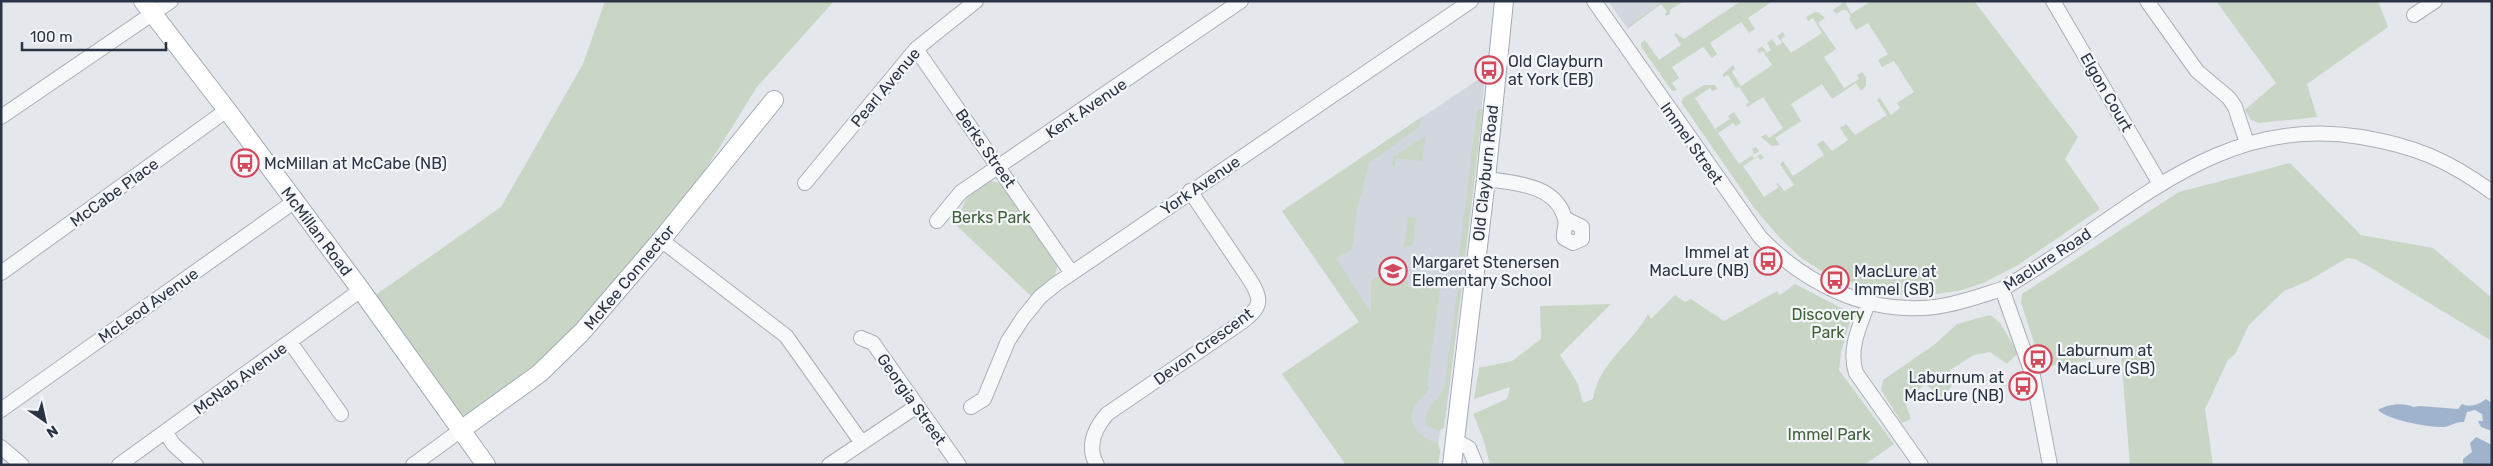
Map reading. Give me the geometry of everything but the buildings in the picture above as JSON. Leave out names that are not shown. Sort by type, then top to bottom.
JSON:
[{"type":"main road","name":"Old Clayburn Road","points":[[1452,465],[1486,179],[1504,1]]},
{"type":"main road","name":"McMillan Road","points":[[147,8],[295,201],[486,465]]},
{"type":"main road","name":"McKee Connector","points":[[461,430],[540,373],[582,332],[661,240],[774,100]]},
{"type":"street","points":[[1,117],[147,8],[171,1]]},
{"type":"street","name":"Pearl Avenue","points":[[805,184],[916,49],[976,1]]},
{"type":"street","name":"Kent Avenue","points":[[936,222],[961,192],[1242,1]]},
{"type":"street","name":"York Avenue","points":[[972,407],[984,399],[1008,341],[1040,297],[1071,272],[1471,1]]},
{"type":"street","name":"Immel Street","points":[[1594,1],[1744,216],[1775,252],[1802,274]]},
{"type":"street","name":"Elgon Court","points":[[2053,1],[2160,184]]},
{"type":"street","points":[[2147,1],[2197,71],[2229,98],[2235,107],[2246,142]]},
{"type":"street","points":[[2414,15],[2436,1]]},
{"type":"street","name":"Berks Street","points":[[916,49],[1000,166],[1071,272]]},
{"type":"street","name":"McCabe Place","points":[[1,273],[227,110]]},
{"type":"street","name":"Maclure Road","points":[[1802,274],[1846,296],[1868,303],[1934,307],[1968,300],[2002,289],[2024,276],[2189,166],[2246,142],[2308,133],[2330,132],[2384,141],[2419,150],[2439,158],[2492,192]]},
{"type":"street","points":[[1486,179],[1534,186],[1546,192],[1566,219]]},
{"type":"street","name":"Devon Crescent","points":[[1097,465],[1092,441],[1095,431],[1108,414],[1242,322],[1255,312],[1259,302],[1257,292],[1250,280],[1190,191]]},
{"type":"street","name":"McLeod Avenue","points":[[1,410],[295,201]]},
{"type":"street","points":[[661,240],[786,336],[862,443]]},
{"type":"street","points":[[2002,289],[2033,376],[2050,465]]},
{"type":"street","name":"McNab Avenue","points":[[118,465],[361,290]]},
{"type":"street","points":[[1868,303],[1852,351],[1856,372],[1921,465]]},
{"type":"street","name":"Georgia Street","points":[[862,338],[873,343],[958,465]]},
{"type":"street","points":[[290,342],[341,414]]},
{"type":"street","points":[[829,465],[917,406]]},
{"type":"street","points":[[413,465],[461,430]]},
{"type":"street","points":[[165,432],[174,445],[196,465]]},
{"type":"street","points":[[1456,441],[1469,448],[1476,465]]},
{"type":"street","points":[[1,447],[22,465]]},
{"type":"shaded area","points":[[1608,1],[1666,1],[1628,29]]},
{"type":"shaded area","name":"Margaret Stenersen Elementary School","points":[[1485,75],[1473,194],[1447,406],[1444,428],[1441,429],[1438,445],[1440,451],[1438,465],[1346,465],[1282,374],[1359,322],[1282,211]]},
{"type":"green space","points":[[605,1],[834,1],[757,87],[694,188],[577,331],[534,372],[464,421],[374,296],[501,207],[583,64]]},
{"type":"green space","points":[[1664,1],[1684,1],[1670,10],[1670,14],[1666,16],[1667,12],[1661,4],[1630,27],[1631,24]]},
{"type":"green space","points":[[1741,1],[1773,1],[1748,18],[1755,29],[1749,33],[1741,22],[1710,43],[1717,54],[1712,58],[1703,47],[1672,67],[1679,78],[1672,83],[1677,90],[1672,91],[1641,47],[1641,43],[1645,40],[1659,60],[1681,45],[1674,34],[1676,33],[1684,39]]},
{"type":"green space","points":[[1845,1],[1851,14],[1871,1],[1974,1],[2078,137],[2065,159],[2100,209],[2018,265],[1983,283],[1962,290],[1930,295],[1895,295],[1873,291],[1822,271],[1801,258],[1780,238],[1755,209],[1681,102],[1683,98],[1704,85],[1715,85],[1717,89],[1712,91],[1710,88],[1695,98],[1715,129],[1730,119],[1728,116],[1734,112],[1741,123],[1736,126],[1733,123],[1718,133],[1739,164],[1754,154],[1752,149],[1756,147],[1759,151],[1752,156],[1754,158],[1761,154],[1764,158],[1760,160],[1758,156],[1743,166],[1764,197],[1779,187],[1776,184],[1778,183],[1784,191],[1794,185],[1780,164],[1783,161],[1793,176],[1824,155],[1817,144],[1823,140],[1832,151],[1848,140],[1840,128],[1846,124],[1855,135],[1887,115],[1877,100],[1880,98],[1891,115],[1900,108],[1897,103],[1914,92],[1894,61],[1882,67],[1878,60],[1888,54],[1868,23],[1856,30],[1849,19],[1851,17],[1847,10],[1842,10],[1836,14],[1833,10]]},
{"type":"green space","points":[[2216,1],[2378,1],[2388,27],[2307,84],[2317,117],[2259,123],[2251,120],[2245,110],[2276,83]]},
{"type":"green space","points":[[1818,12],[1825,18],[1818,23],[1836,49],[1824,57],[1844,88],[1859,79],[1857,75],[1862,72],[1866,77],[1866,86],[1861,91],[1856,83],[1832,99],[1822,84],[1791,104],[1801,121],[1775,138],[1780,145],[1772,146],[1761,137],[1766,134],[1769,138],[1783,128],[1763,97],[1747,107],[1746,105],[1749,102],[1739,87],[1736,88],[1728,75],[1723,77],[1723,74],[1733,65],[1735,69],[1732,72],[1741,86],[1772,65],[1763,51],[1759,53],[1757,50],[1762,46],[1767,53],[1771,50],[1767,43],[1772,39],[1777,46],[1782,43],[1777,36],[1783,32],[1785,36],[1781,39],[1791,53],[1822,33],[1813,18],[1808,21],[1806,17]]},
{"type":"green space","points":[[1483,109],[1464,265],[1458,265],[1477,111]]},
{"type":"green space","points":[[1423,116],[1418,128],[1369,163],[1357,209],[1353,245],[1350,251],[1336,258],[1371,313],[1371,282],[1376,277],[1408,281],[1408,286],[1440,289],[1427,385],[1429,388],[1414,408],[1412,414],[1412,420],[1417,431],[1426,439],[1438,443],[1440,451],[1438,465],[1346,465],[1282,374],[1359,322],[1282,211]]},
{"type":"green space","points":[[1425,136],[1422,161],[1396,158],[1394,168],[1392,164],[1393,157]]},
{"type":"green space","points":[[2290,163],[2361,235],[2433,248],[2492,298],[2492,341],[2368,266],[2355,259],[2347,258],[2308,281],[2284,291],[2249,325],[2235,354],[2228,360],[2205,409],[2213,465],[2130,465],[2121,356],[2042,367],[2021,303],[2022,294],[2179,192]]},
{"type":"green space","name":"Berks Park","points":[[990,181],[1002,183],[1058,264],[1055,275],[1032,297],[955,224],[967,197]]},
{"type":"green space","points":[[1408,217],[1416,218],[1413,244],[1404,248]]},
{"type":"green space","points":[[1459,278],[1463,279],[1444,428],[1438,431],[1427,425],[1426,415],[1445,384]]},
{"type":"green space","points":[[1795,284],[1847,311],[1850,322],[1841,352],[1839,370],[1894,444],[1864,465],[1490,465],[1483,438],[1473,414],[1507,399],[1510,387],[1474,399],[1479,368],[1512,361],[1541,339],[1540,306],[1611,304],[1560,355],[1578,384],[1583,403],[1593,399],[1602,374],[1641,326],[1648,314],[1651,319],[1675,295],[1685,302],[1691,299],[1724,321],[1777,291],[1780,295]]},
{"type":"green space","points":[[1990,315],[2000,323],[2018,353],[2007,364],[1990,352],[1974,355],[1950,370],[1952,385],[1944,399],[1925,384],[1905,402],[1911,419],[1902,423],[1881,390],[1883,380],[1934,345],[1957,324]]},
{"type":"water","points":[[2486,399],[2492,403],[2492,431],[2481,427],[2478,421],[2483,421],[2482,414],[2475,410],[2467,412],[2464,422],[2442,427],[2398,420],[2378,410],[2386,406],[2401,404],[2413,407],[2458,409],[2462,404],[2474,405]]},
{"type":"water","points":[[2476,437],[2492,445],[2492,465],[2463,465],[2463,459],[2472,452],[2470,443]]},
{"type":"place","name":"Old Clayburn at York (EB)","points":[[1489,70]]},
{"type":"place","name":"McMillan at McCabe (NB)","points":[[245,163]]},
{"type":"place","name":"Immel at MacLure (NB)","points":[[1768,261]]},
{"type":"place","name":"Margaret Stenersen Elementary School","points":[[1393,271]]},
{"type":"place","name":"MacLure at Immel (SB)","points":[[1835,280]]},
{"type":"place","name":"Laburnum at MacLure (SB)","points":[[2038,359]]},
{"type":"place","name":"Laburnum at MacLure (NB)","points":[[2023,386]]},
{"type":"park label","name":"Discovery Park","points":[[1828,323]]},
{"type":"park label","name":"Immel Park","points":[[1829,434]]}]
